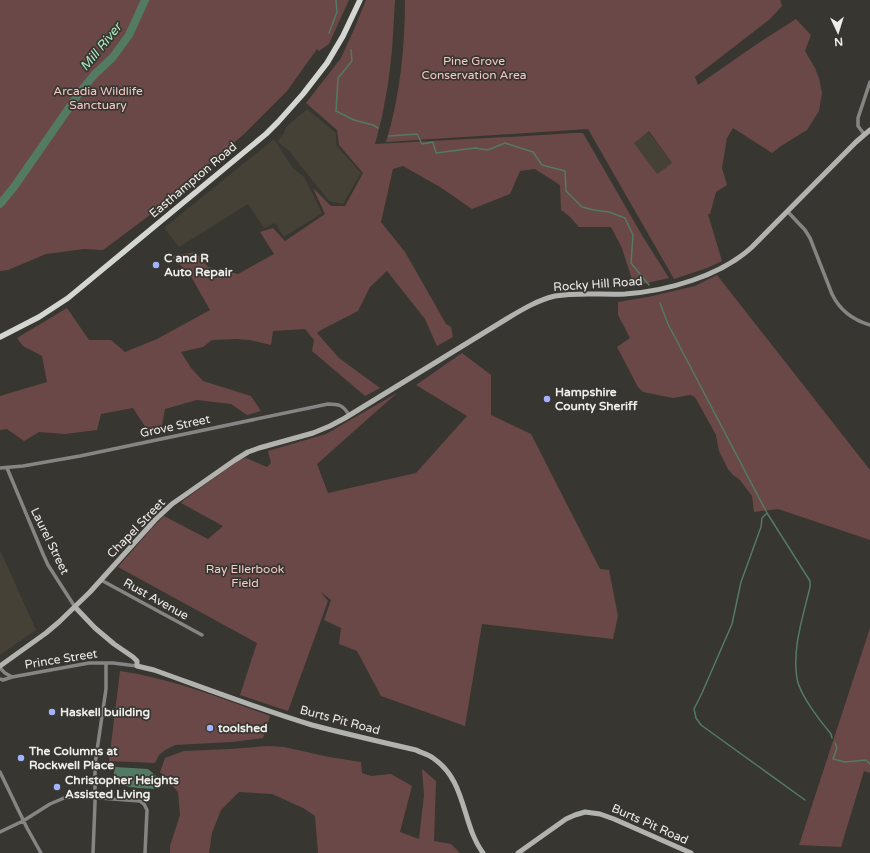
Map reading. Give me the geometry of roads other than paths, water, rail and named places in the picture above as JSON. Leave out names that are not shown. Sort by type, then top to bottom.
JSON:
[{"type":"main road","name":"Easthampton Road","points":[[0,337],[39,317],[68,298],[269,131],[297,102],[324,67],[343,36],[360,0]]},
{"type":"main road","name":"Rocky Hill Road","points":[[349,415],[531,304],[561,296],[642,292],[701,277],[724,267],[741,257],[752,247],[864,134],[870,130]]},
{"type":"main road","name":"Chapel Street","points":[[0,667],[46,633],[75,607],[146,529],[163,512],[184,495],[248,452],[324,429],[349,415]]},
{"type":"main road","name":"Laurel Street","points":[[75,607],[95,628],[133,657],[137,666]]},
{"type":"main road","name":"Burts Pit Road","points":[[137,666],[154,670],[296,720],[416,750],[431,757],[439,762],[450,775],[462,802],[472,834],[477,845],[484,853]]},
{"type":"main road","name":"Burts Pit Road","points":[[518,853],[566,819],[575,814],[585,812],[600,814],[614,819],[691,853]]},
{"type":"street","points":[[864,134],[858,126],[858,118],[870,82]]},
{"type":"street","points":[[788,212],[805,230],[810,238],[836,303],[851,317],[870,325]]},
{"type":"street","name":"Grove Street","points":[[0,468],[46,463],[328,404],[341,405],[349,415]]},
{"type":"street","name":"Laurel Street","points":[[7,468],[48,565],[75,607]]},
{"type":"street","name":"Rust Avenue","points":[[101,580],[202,635]]},
{"type":"street","name":"Prince Street","points":[[0,679],[3,680],[12,677],[98,662],[137,666]]},
{"type":"street","points":[[93,853],[95,764],[106,689],[106,663]]},
{"type":"street","name":"Prince Street","points":[[0,667],[5,673],[12,677]]},
{"type":"street","points":[[0,772],[41,853]]},
{"type":"street","points":[[0,832],[50,804],[64,798],[71,797],[140,801],[144,804],[147,810],[145,853]]},
{"type":"waterway","name":"Mill River","points":[[0,204],[14,187],[80,92],[94,75],[113,57],[129,35],[145,0]]},
{"type":"waterway","points":[[329,33],[337,12],[336,0]]},
{"type":"waterway","points":[[351,50],[352,61],[338,78],[336,111],[354,120],[373,125],[378,128]]},
{"type":"waterway","points":[[389,136],[417,134],[422,144],[433,142],[436,153],[475,148],[488,150],[505,143],[533,152],[542,165],[565,171],[566,191],[582,207],[609,212],[625,218],[633,235],[631,263],[649,285]]},
{"type":"waterway","points":[[660,303],[668,324],[767,513],[810,581],[810,587],[801,621],[797,644],[797,679],[806,700],[831,734],[832,738]]},
{"type":"waterway","points":[[766,514],[762,518],[761,527],[741,582],[732,624],[694,709],[696,718],[701,725],[805,800]]},
{"type":"waterway","points":[[835,743],[837,748],[833,759],[845,762],[866,760],[870,764]]},
{"type":"place","name":"C and R Auto Repair","points":[[156,265]]},
{"type":"place","name":"Hampshire County Sheriff","points":[[547,399]]},
{"type":"place","name":"Haskell building","points":[[52,712]]},
{"type":"place","name":"toolshed","points":[[210,728]]},
{"type":"place","name":"The Columns at Rockwell Place","points":[[21,758]]},
{"type":"place","name":"Christopher Heights Assisted Living","points":[[57,787]]},
{"type":"park label","name":"Pine Grove Conservation Area","points":[[474,68]]},
{"type":"park label","name":"Arcadia Wildlife Sanctuary","points":[[98,98]]},
{"type":"park label","name":"Ray Ellerbook Field","points":[[245,576]]}]
